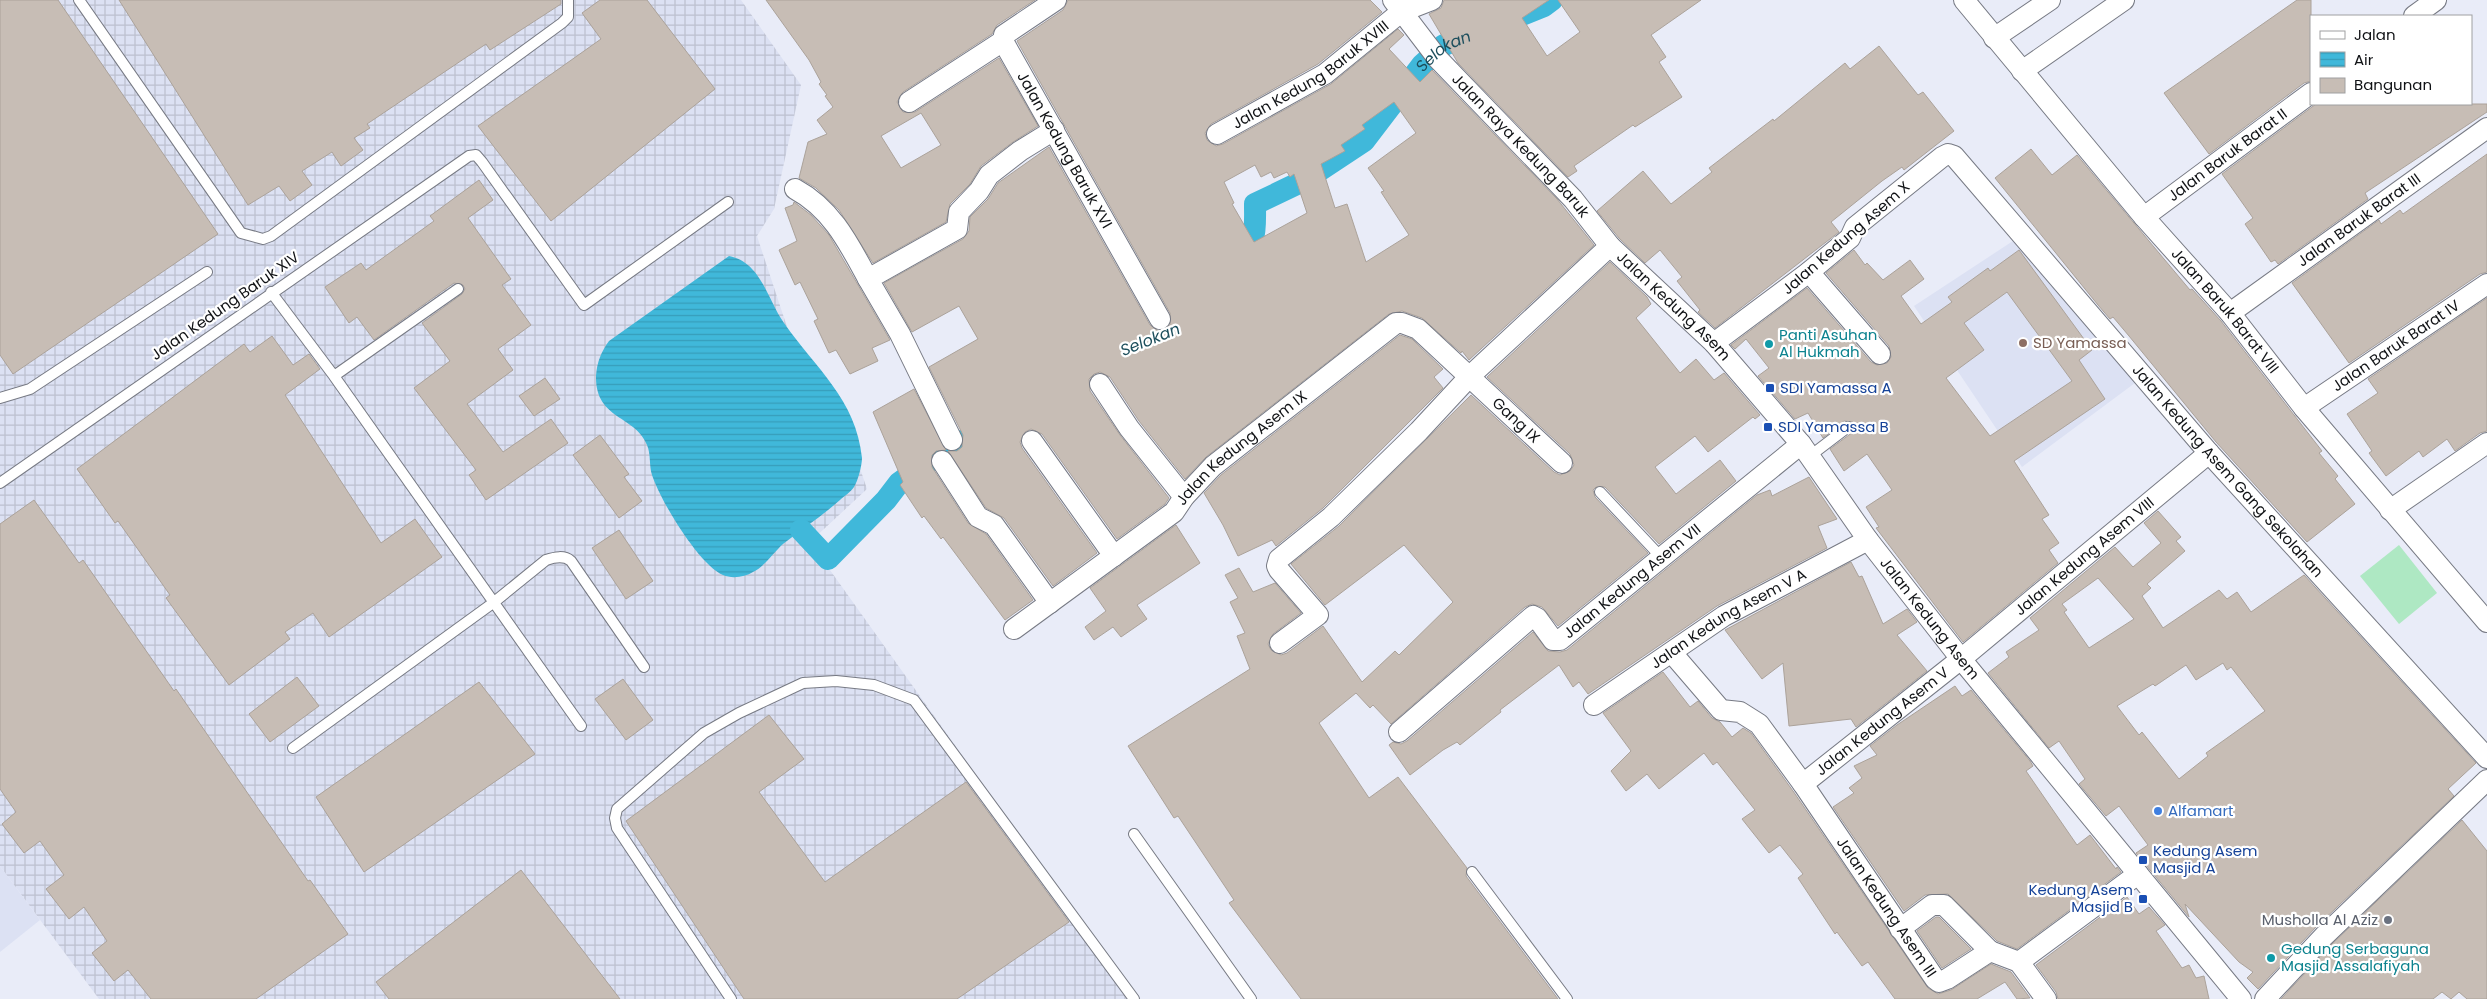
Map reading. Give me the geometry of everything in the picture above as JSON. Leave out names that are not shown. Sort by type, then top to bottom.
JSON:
[{"type":"street","points":[[909,102],[1003,41],[1004,35],[1056,0]]},
{"type":"street","name":"Jalan Kedung Baruk XVIII","points":[[1217,134],[1326,74],[1397,6],[1432,0]]},
{"type":"street","name":"Jalan Baruk Barat VIII","points":[[1964,0],[2144,217],[2230,313],[2304,408],[2487,622]]},
{"type":"street","points":[[1994,38],[2050,0]]},
{"type":"street","points":[[2022,71],[2124,0]]},
{"type":"street","points":[[2415,15],[2436,0]]},
{"type":"street","name":"Jalan Raya Kedung Baruk","points":[[1397,6],[1435,55],[1572,199],[1610,246]]},
{"type":"street","name":"Jalan Kedung Baruk XVI","points":[[1003,41],[1160,319]]},
{"type":"street","name":"Jalan Baruk Barat II","points":[[2144,217],[2310,94]]},
{"type":"street","name":"Jalan Baruk Barat III","points":[[2230,313],[2487,128]]},
{"type":"street","points":[[868,279],[957,229],[959,212],[979,191],[989,175],[1020,151],[1054,130]]},
{"type":"street","name":"Jalan Kedung Asem X","points":[[1714,343],[1810,272],[1850,238],[1855,227],[1942,156],[1948,154],[1954,156]]},
{"type":"street","name":"Jalan Kedung Asem Gang Sekolahan","points":[[1954,156],[2209,453],[2487,758]]},
{"type":"street","points":[[795,189],[818,205],[844,234],[900,334],[952,440]]},
{"type":"street","points":[[1280,643],[1318,615],[1279,570],[1277,566],[1279,560],[1331,517],[1419,432],[1470,376],[1610,246]]},
{"type":"street","name":"Jalan Kedung Asem","points":[[1610,246],[1714,343],[1806,450],[1868,540],[1961,659],[2241,999]]},
{"type":"street","points":[[1810,272],[1880,354]]},
{"type":"street","name":"Jalan Baruk Barat IV","points":[[2304,408],[2487,284]]},
{"type":"street","name":"Jalan Kedung Asem IX","points":[[1014,629],[1174,512],[1184,497],[1213,466],[1396,324],[1402,323],[1418,329],[1470,376]]},
{"type":"street","name":"Gang IX","points":[[1470,376],[1509,416],[1562,463]]},
{"type":"street","points":[[1100,384],[1129,428],[1184,497]]},
{"type":"street","points":[[1032,442],[1114,556]]},
{"type":"street","points":[[2390,510],[2487,443]]},
{"type":"street","name":"Jalan Kedung Asem VII","points":[[1400,732],[1533,616],[1537,618],[1553,640],[1557,641],[1661,557],[1806,450]]},
{"type":"street","name":"Jalan Kedung Asem VIII","points":[[1961,659],[2209,453]]},
{"type":"street","points":[[942,461],[978,517],[994,525],[1050,603]]},
{"type":"street","name":"Jalan Kedung Asem V A","points":[[1594,705],[1724,616],[1868,540]]},
{"type":"street","name":"Jalan Kedung Asem III","points":[[1672,653],[1721,710],[1740,712],[1759,724],[1803,784],[1900,929],[1939,982],[1990,951]]},
{"type":"street","name":"Jalan Kedung Asem V","points":[[1803,784],[1961,659]]},
{"type":"street","points":[[2265,999],[2324,936],[2487,780]]},
{"type":"street","points":[[2019,962],[2138,874]]},
{"type":"street","points":[[1900,929],[1932,905],[1944,905],[1990,951],[2019,962],[2046,999]]},
{"type":"lane","points":[[78,0],[241,233],[263,239],[271,236],[562,23],[568,17],[568,0]]},
{"type":"lane","name":"Jalan Kedung Baruk XIV","points":[[0,483],[271,292],[469,156],[476,155],[482,162],[584,306],[728,202]]},
{"type":"lane","points":[[0,398],[30,389],[207,272]]},
{"type":"lane","points":[[334,376],[458,288]]},
{"type":"lane","points":[[271,292],[334,376],[581,726]]},
{"type":"lane","points":[[1806,450],[1848,426]]},
{"type":"lane","points":[[1600,492],[1661,557]]},
{"type":"lane","points":[[293,748],[493,603],[546,560],[566,557],[571,561],[644,667]]},
{"type":"lane","points":[[731,999],[617,828],[614,818],[617,809],[704,733],[803,682],[836,681],[874,685],[914,700],[1134,999]]},
{"type":"lane","points":[[1134,834],[1251,999]]},
{"type":"lane","points":[[1472,872],[1567,999]]},
{"type":"shaded area","points":[[0,0],[741,0],[801,85],[774,209],[757,236],[794,348],[839,406],[867,489],[810,542],[1136,999],[99,999],[0,866]]},
{"type":"shaded area","name":"SD Yamassa","points":[[2016,239],[2139,380],[2022,467],[1914,306]]},
{"type":"shaded area","points":[[0,866],[40,920],[0,952]]},
{"type":"green space","points":[[2399,545],[2437,593],[2399,624],[2360,576]]},
{"type":"water","points":[[729,256],[749,266],[756,274],[784,323],[843,401],[852,418],[862,458],[858,477],[851,491],[783,544],[757,570],[738,577],[723,575],[713,569],[692,546],[656,486],[651,471],[647,445],[634,428],[617,416],[602,401],[597,390],[596,376],[600,357],[609,341]]},
{"type":"building","points":[[0,0],[58,0],[218,234],[13,374],[0,355]]},
{"type":"building","points":[[119,0],[561,0],[561,4],[490,50],[486,44],[367,124],[370,128],[354,138],[363,150],[341,166],[332,152],[302,171],[312,185],[290,201],[279,186],[248,205]]},
{"type":"building","points":[[600,0],[647,0],[715,89],[551,221],[478,126],[601,39],[582,13]]},
{"type":"building","points":[[766,0],[1035,0],[997,25],[992,34],[903,92],[897,102],[903,112],[915,112],[999,58],[1038,126],[981,166],[970,184],[950,204],[946,222],[873,263],[839,210],[816,188],[799,178],[808,142],[827,134],[817,120],[833,107],[825,96],[827,95],[819,84],[821,82],[809,60]],"holes":[[[921,113],[941,145],[901,168],[881,136]]]},
{"type":"building","points":[[1068,0],[1370,0],[1382,12],[1318,64],[1211,124],[1205,133],[1207,140],[1216,146],[1223,144],[1331,84],[1398,29],[1404,35],[1389,49],[1420,82],[1432,70],[1557,199],[1594,245],[1469,360],[1462,351],[1461,353],[1422,318],[1402,311],[1389,314],[1206,457],[1185,479],[1139,421],[1110,377],[1100,372],[1094,374],[1089,379],[1090,391],[1120,435],[1169,498],[1165,504],[1117,539],[1042,434],[1031,429],[1025,432],[1020,442],[1022,448],[1097,553],[1053,586],[1004,518],[986,508],[948,451],[957,451],[962,447],[963,435],[929,367],[978,339],[959,306],[912,332],[884,283],[963,239],[969,231],[970,217],[988,199],[998,183],[1049,147],[1150,325],[1159,331],[1170,325],[1170,313],[1017,41],[1063,10]],"holes":[[[1394,102],[1416,133],[1368,168],[1384,191],[1381,192],[1409,235],[1366,262],[1347,204],[1335,208],[1321,164],[1345,151],[1341,145],[1365,129],[1362,125]],[[1255,165],[1261,177],[1271,172],[1274,178],[1287,172],[1290,177],[1294,174],[1307,213],[1254,242],[1232,204],[1234,203],[1224,182]]]},
{"type":"building","points":[[1444,0],[1549,0],[1522,18],[1547,56],[1580,32],[1558,0],[1701,0],[1651,35],[1666,57],[1659,62],[1682,97],[1635,127],[1633,125],[1574,166],[1577,171],[1568,177],[1458,63],[1429,14],[1441,8]]},
{"type":"building","points":[[2297,0],[2311,0],[2310,81],[2304,83],[2209,154],[2164,93]]},
{"type":"building","points":[[1879,46],[1918,95],[1923,92],[1954,131],[1904,170],[1902,167],[1882,181],[1831,222],[1839,232],[1715,328],[1698,312],[1700,310],[1677,281],[1682,277],[1660,250],[1645,263],[1619,238],[1597,211],[1643,171],[1671,204],[1712,172],[1709,168],[1773,119],[1774,121],[1845,63],[1850,69]]},
{"type":"building","points":[[2487,104],[2487,112],[2365,193],[2368,199],[2278,264],[2275,260],[2271,262],[2245,224],[2253,218],[2222,174],[2315,105]]},
{"type":"building","points":[[2031,149],[2052,175],[2077,155],[2190,290],[2192,289],[2221,321],[2322,451],[2319,453],[2338,476],[2335,479],[2355,504],[2307,542],[2216,442],[2113,317],[2110,319],[2098,305],[1995,178]]},
{"type":"building","points":[[2487,154],[2487,272],[2480,274],[2349,363],[2292,283],[2379,220],[2381,224],[2400,210],[2403,214]]},
{"type":"building","points":[[479,180],[493,200],[468,218],[511,279],[502,285],[531,325],[498,349],[513,370],[467,404],[503,452],[551,419],[568,443],[486,500],[469,475],[476,470],[414,388],[450,361],[422,323],[462,294],[465,289],[463,285],[454,283],[374,340],[357,317],[349,323],[325,287],[361,263],[366,270],[434,221],[430,216]]},
{"type":"building","points":[[794,202],[811,215],[829,235],[890,340],[872,348],[878,361],[850,374],[836,350],[829,353],[814,321],[818,319],[800,282],[795,285],[779,250],[797,241],[785,208],[793,205]]},
{"type":"building","points":[[1854,250],[1865,265],[1867,263],[1883,280],[1910,260],[1924,279],[1901,296],[1921,324],[1952,302],[1948,297],[1988,268],[1990,271],[2019,250],[2092,350],[2079,360],[2105,399],[2014,461],[2049,515],[2042,519],[2059,543],[2049,550],[2058,563],[1963,642],[1876,528],[1879,527],[1866,507],[1892,490],[1867,454],[1844,471],[1830,449],[1853,432],[1855,427],[1853,422],[1844,421],[1823,438],[1808,413],[1795,419],[1758,376],[1769,368],[1746,339],[1735,349],[1731,345],[1807,288],[1871,362],[1877,365],[1887,363],[1891,357],[1889,346],[1826,273]],"holes":[[[2007,292],[2072,381],[1990,436],[1946,378],[1984,350],[1964,323]]]},
{"type":"building","points":[[1610,262],[1647,297],[1651,304],[1636,318],[1680,373],[1696,359],[1714,380],[1724,373],[1760,415],[1755,419],[1753,417],[1708,452],[1695,436],[1655,467],[1676,494],[1720,460],[1736,481],[1659,544],[1605,487],[1596,487],[1593,490],[1595,497],[1648,553],[1558,626],[1542,607],[1532,604],[1525,607],[1391,724],[1373,705],[1370,708],[1356,693],[1319,723],[1369,798],[1398,777],[1467,868],[1466,876],[1558,999],[1301,999],[1229,903],[1234,900],[1178,816],[1174,818],[1128,746],[1250,669],[1237,636],[1245,633],[1230,602],[1238,598],[1225,575],[1239,568],[1253,592],[1275,583],[1301,613],[1273,634],[1268,644],[1271,650],[1281,655],[1287,653],[1323,626],[1362,682],[1395,651],[1399,655],[1453,602],[1404,545],[1325,605],[1291,564],[1339,526],[1471,395],[1554,472],[1560,475],[1570,471],[1574,465],[1570,454],[1487,377]]},
{"type":"building","points":[[2487,298],[2487,431],[2480,433],[2455,451],[2447,439],[2423,457],[2419,451],[2386,476],[2369,453],[2372,451],[2347,414],[2378,393],[2368,379]]},
{"type":"building","points":[[1400,335],[1412,339],[1443,369],[1434,377],[1443,388],[1323,508],[1276,546],[1272,540],[1238,556],[1223,525],[1204,493],[1221,475]]},
{"type":"building","points":[[272,336],[293,365],[309,354],[320,369],[285,395],[381,543],[415,519],[442,557],[329,637],[313,613],[285,632],[290,639],[229,685],[166,598],[170,595],[118,521],[115,523],[77,469],[244,344],[250,352]]},
{"type":"building","points":[[545,378],[560,399],[534,416],[519,396]]},
{"type":"building","points":[[914,389],[946,450],[936,451],[932,455],[932,467],[968,523],[986,534],[1033,600],[1005,620],[943,537],[941,539],[924,516],[922,518],[900,485],[903,482],[873,412]]},
{"type":"building","points":[[600,435],[629,474],[624,477],[642,501],[619,518],[573,455]]},
{"type":"building","points":[[1809,477],[1837,519],[1818,526],[1827,548],[1717,606],[1588,694],[1579,682],[1573,687],[1559,665],[1500,710],[1501,712],[1460,745],[1457,742],[1443,750],[1410,775],[1389,745],[1393,742],[1401,744],[1407,741],[1533,632],[1548,651],[1560,652],[1567,650],[1757,495],[1770,490],[1772,496]]},
{"type":"building","points":[[34,500],[79,563],[83,560],[174,691],[176,689],[308,881],[310,880],[348,934],[256,999],[151,999],[128,970],[114,981],[92,953],[107,941],[84,907],[69,919],[46,889],[64,875],[40,841],[24,853],[2,824],[16,812],[0,789],[0,524]]},
{"type":"building","points":[[2158,511],[2181,537],[2176,541],[2185,551],[2147,584],[2151,588],[2142,596],[2163,628],[2219,590],[2227,599],[2237,592],[2251,612],[2304,575],[2476,763],[2448,789],[2454,796],[2316,927],[2258,989],[2247,978],[2253,972],[2239,962],[2185,904],[2189,917],[2136,853],[2148,845],[2119,806],[2106,816],[2079,784],[2085,779],[2059,741],[2049,748],[1988,673],[2009,657],[2006,652],[2039,630],[2030,618],[2115,547],[2133,567],[2161,543],[2144,523]],"holes":[[[2098,578],[2134,619],[2089,648],[2064,612],[2067,610],[2062,604]],[[2223,663],[2227,670],[2231,667],[2265,711],[2206,753],[2208,756],[2179,779],[2142,732],[2139,735],[2117,706],[2153,684],[2155,686],[2186,665],[2196,680]]]},
{"type":"building","points":[[1176,525],[1200,563],[1137,605],[1147,619],[1121,637],[1113,627],[1094,640],[1085,627],[1106,611],[1090,588]]},
{"type":"building","points":[[619,530],[653,581],[626,599],[592,548]]},
{"type":"building","points":[[1851,562],[1859,577],[1862,576],[1883,624],[1907,609],[1917,622],[1897,635],[1927,671],[1856,727],[1851,719],[1789,726],[1783,663],[1762,679],[1725,630]]},
{"type":"building","points":[[1663,672],[1690,707],[1698,701],[1712,718],[1720,722],[1732,737],[1743,728],[1751,733],[1928,988],[1938,994],[1951,990],[1991,964],[2011,972],[2030,998],[2017,999],[2005,982],[1977,999],[1895,999],[1868,962],[1862,966],[1837,932],[1835,934],[1798,878],[1803,874],[1780,845],[1769,853],[1742,819],[1755,810],[1717,762],[1713,765],[1704,753],[1659,789],[1647,774],[1626,791],[1611,771],[1631,751],[1603,713]]},
{"type":"building","points":[[297,677],[319,706],[270,742],[249,714]]},
{"type":"building","points":[[623,679],[653,720],[626,740],[595,699]]},
{"type":"building","points":[[479,682],[535,754],[364,872],[316,797]]},
{"type":"building","points":[[1955,686],[1962,696],[1971,690],[2030,761],[2033,766],[2026,771],[2077,845],[2090,835],[2116,869],[2117,867],[2121,872],[2017,949],[1997,941],[1948,894],[1925,895],[1904,911],[1833,807],[1854,793],[1849,788],[1862,778],[1854,766],[1877,755],[1870,746],[1897,725]]},
{"type":"building","points":[[769,715],[804,759],[759,792],[825,882],[966,782],[1069,922],[957,999],[744,999],[626,821]]},
{"type":"building","points":[[2462,820],[2487,851],[2487,999],[2467,999],[2459,992],[2451,999],[2442,992],[2433,999],[2281,999],[2332,944]]},
{"type":"building","points":[[521,870],[620,999],[389,999],[376,982]]},
{"type":"building","points":[[2127,897],[2139,914],[2149,907],[2165,925],[2156,931],[2182,968],[2189,965],[2196,978],[2204,976],[2209,999],[2058,999],[2056,992],[2036,965]]},
{"type":"building","points":[[1936,917],[1939,917],[1971,949],[1942,968],[1917,931]]},
{"type":"waterway","name":"Selokan","points":[[1505,22],[1544,6],[1552,0]]},
{"type":"waterway","name":"Selokan","points":[[1233,263],[1247,251],[1251,244],[1255,230],[1255,204],[1305,180],[1364,141],[1422,65],[1444,45],[1475,33]]},
{"type":"waterway","name":"Selokan","points":[[801,530],[828,559],[886,500],[899,483],[945,450],[990,427]]},
{"type":"place","name":"SD Yamassa","points":[[2023,343]]},
{"type":"place","name":"Panti Asuhan Al Hukmah","points":[[1769,344]]},
{"type":"place","name":"SDI Yamassa A","points":[[1770,388]]},
{"type":"place","name":"SDI Yamassa B","points":[[1768,427]]},
{"type":"place","name":"Alfamart","points":[[2158,811]]},
{"type":"place","name":"Kedung Asem Masjid A","points":[[2143,860]]},
{"type":"place","name":"Kedung Asem Masjid B","points":[[2143,899]]},
{"type":"place","name":"Musholla Al Aziz","points":[[2388,920]]},
{"type":"place","name":"Gedung Serbaguna Masjid Assalafiyah","points":[[2271,958]]}]
